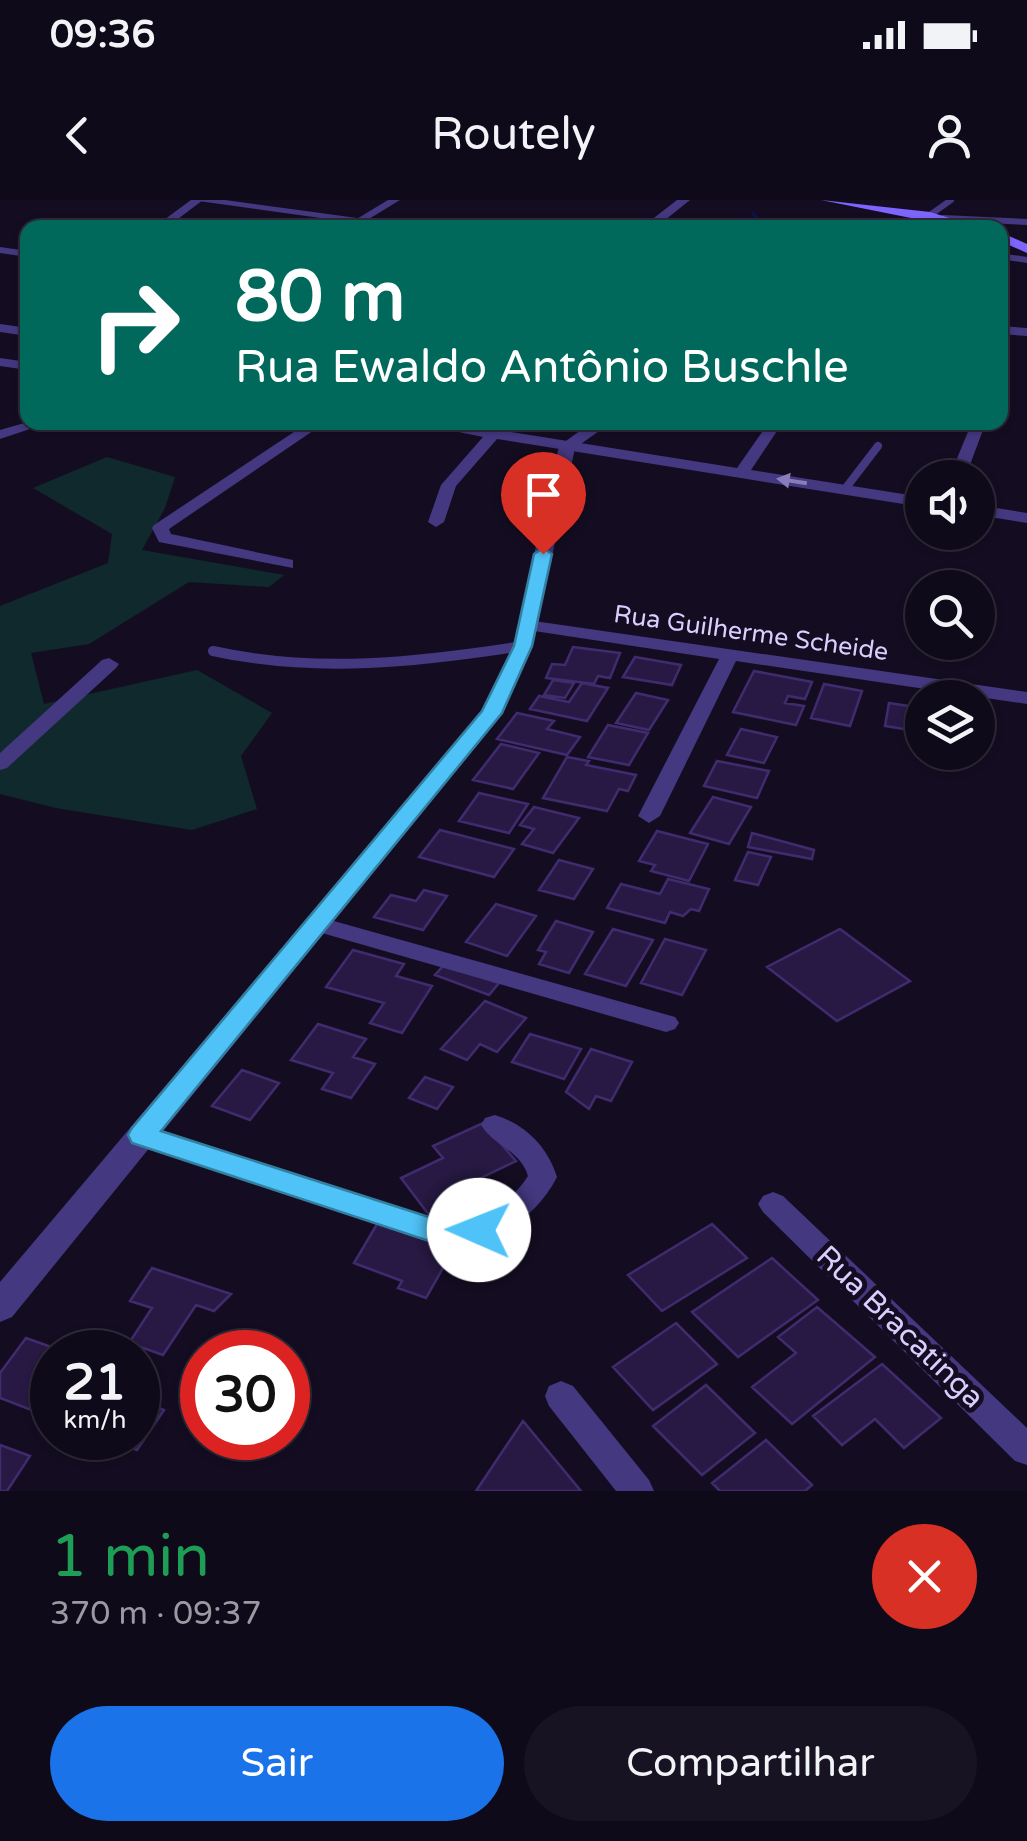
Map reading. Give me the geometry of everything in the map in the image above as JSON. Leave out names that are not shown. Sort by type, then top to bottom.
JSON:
[{"type":"main road","points":[[827,200],[949,220]]},
{"type":"street","points":[[169,220],[198,200],[341,220]]},
{"type":"street","points":[[367,220],[394,200]]},
{"type":"street","points":[[658,220],[684,200]]},
{"type":"street","points":[[287,564],[166,538],[160,528],[307,430]]},
{"type":"street","points":[[468,430],[905,499]]},
{"type":"street","points":[[0,1307],[492,713],[525,636],[567,446],[592,430]]},
{"type":"street","points":[[741,473],[771,430]]},
{"type":"street","points":[[964,460],[976,430]]},
{"type":"street","points":[[436,522],[449,485],[493,434]]},
{"type":"street","points":[[995,513],[1027,518]]},
{"type":"street","name":"Rua Guilherme Scheide","points":[[525,636],[730,655],[1027,698]]},
{"type":"street","points":[[650,816],[730,655]]},
{"type":"street","points":[[0,764],[109,664]]},
{"type":"street","points":[[316,924],[666,1023]]},
{"type":"street","points":[[142,1135],[432,1230],[456,1232],[479,1230],[510,1216],[534,1196],[544,1177],[540,1163],[524,1144],[494,1126]]},
{"type":"street","name":"Rua Bracatinga","points":[[773,1204],[1027,1450]]},
{"type":"street","points":[[560,1396],[638,1491]]},
{"type":"lane","points":[[936,216],[951,200]]},
{"type":"lane","points":[[936,216],[1027,222]]},
{"type":"lane","points":[[845,490],[878,446]]},
{"type":"lane","points":[[213,651],[256,663],[387,662],[525,636]]},
{"type":"green space","points":[[107,457],[175,477],[165,508],[142,550],[284,575],[269,587],[189,582],[89,644],[31,653],[44,704],[197,670],[272,713],[241,756],[257,809],[192,830],[56,808],[0,794],[0,606],[108,563],[112,534],[33,488]]},
{"type":"building","points":[[573,647],[620,653],[610,678],[598,676],[594,684],[546,678],[552,664],[565,665]]},
{"type":"building","points":[[635,657],[681,665],[672,685],[623,677]]},
{"type":"building","points":[[754,671],[812,682],[805,699],[788,696],[785,703],[804,706],[796,725],[733,712]]},
{"type":"building","points":[[553,680],[574,683],[565,698],[544,695]]},
{"type":"building","points":[[582,683],[608,688],[587,721],[530,709],[539,696],[569,702]]},
{"type":"building","points":[[824,684],[862,691],[850,726],[811,718]]},
{"type":"building","points":[[636,693],[668,700],[649,730],[616,723]]},
{"type":"building","points":[[889,703],[905,705],[905,729],[885,726]]},
{"type":"building","points":[[517,713],[554,721],[547,729],[580,737],[567,755],[497,739]]},
{"type":"building","points":[[608,725],[648,733],[629,765],[588,757]]},
{"type":"building","points":[[741,729],[777,737],[764,763],[727,755]]},
{"type":"building","points":[[501,744],[539,753],[513,789],[473,780]]},
{"type":"building","points":[[567,757],[636,775],[628,791],[619,789],[607,811],[543,798]]},
{"type":"building","points":[[717,761],[769,771],[757,798],[704,786]]},
{"type":"building","points":[[479,793],[528,804],[509,833],[459,821]]},
{"type":"building","points":[[713,797],[751,807],[729,844],[690,833]]},
{"type":"building","points":[[534,807],[579,818],[553,853],[522,844],[534,829],[520,825]]},
{"type":"building","points":[[440,830],[514,849],[494,877],[419,857]]},
{"type":"building","points":[[657,831],[708,844],[689,881],[651,871],[655,865],[639,861]]},
{"type":"building","points":[[752,833],[814,850],[812,859],[748,847]]},
{"type":"building","points":[[748,852],[771,857],[758,885],[735,880]]},
{"type":"building","points":[[559,860],[593,869],[574,899],[539,890]]},
{"type":"building","points":[[668,879],[709,889],[699,911],[691,909],[683,916],[670,912],[665,923],[607,908],[621,884],[660,894]]},
{"type":"building","points":[[424,890],[447,896],[423,930],[374,917],[391,895],[416,901]]},
{"type":"building","points":[[496,904],[536,916],[507,956],[466,942]]},
{"type":"building","points":[[556,921],[593,932],[569,973],[539,964],[546,952],[538,950]]},
{"type":"building","points":[[613,929],[653,940],[626,986],[585,974]]},
{"type":"building","points":[[840,929],[910,981],[837,1021],[767,967]]},
{"type":"building","points":[[665,939],[706,950],[682,995],[641,983]]},
{"type":"building","points":[[353,950],[404,964],[396,976],[432,986],[402,1033],[370,1023],[384,1003],[326,987]]},
{"type":"building","points":[[445,964],[499,983],[489,995],[435,975]]},
{"type":"building","points":[[485,1001],[526,1018],[497,1052],[480,1044],[467,1060],[441,1049]]},
{"type":"building","points":[[318,1024],[366,1039],[353,1057],[375,1064],[351,1098],[322,1089],[333,1073],[291,1060]]},
{"type":"building","points":[[530,1034],[581,1049],[564,1079],[512,1062]]},
{"type":"building","points":[[591,1049],[632,1062],[611,1101],[596,1096],[589,1109],[566,1092]]},
{"type":"building","points":[[242,1070],[279,1083],[250,1120],[212,1106]]},
{"type":"building","points":[[425,1077],[453,1087],[437,1109],[409,1098]]},
{"type":"building","points":[[483,1123],[516,1161],[479,1179],[486,1187],[429,1215],[401,1178],[443,1158],[433,1146]]},
{"type":"building","points":[[380,1219],[456,1245],[426,1298],[398,1288],[402,1281],[354,1263]]},
{"type":"building","points":[[712,1224],[747,1258],[662,1311],[628,1275]]},
{"type":"building","points":[[772,1258],[818,1300],[738,1357],[692,1312]]},
{"type":"building","points":[[152,1268],[231,1294],[214,1311],[196,1305],[163,1355],[160,1330],[138,1330],[152,1308],[130,1301]]},
{"type":"building","points":[[817,1307],[875,1357],[792,1424],[752,1387],[796,1353],[778,1337]]},
{"type":"building","points":[[676,1323],[717,1364],[653,1410],[613,1367]]},
{"type":"building","points":[[26,1338],[30,1339],[30,1410],[0,1398],[0,1373]]},
{"type":"building","points":[[882,1364],[941,1418],[904,1448],[875,1419],[842,1445],[813,1416]]},
{"type":"building","points":[[706,1385],[755,1433],[702,1475],[653,1426]]},
{"type":"building","points":[[523,1421],[581,1491],[476,1491]]},
{"type":"building","points":[[766,1440],[812,1485],[805,1491],[720,1491],[712,1483]]},
{"type":"building","points":[[0,1445],[30,1456],[7,1491],[0,1491]]},
{"type":"waterway","points":[[753,213],[758,220]]},
{"type":"route","points":[[479,1230],[432,1230],[142,1135],[492,713],[523,646],[543,554]]}]
